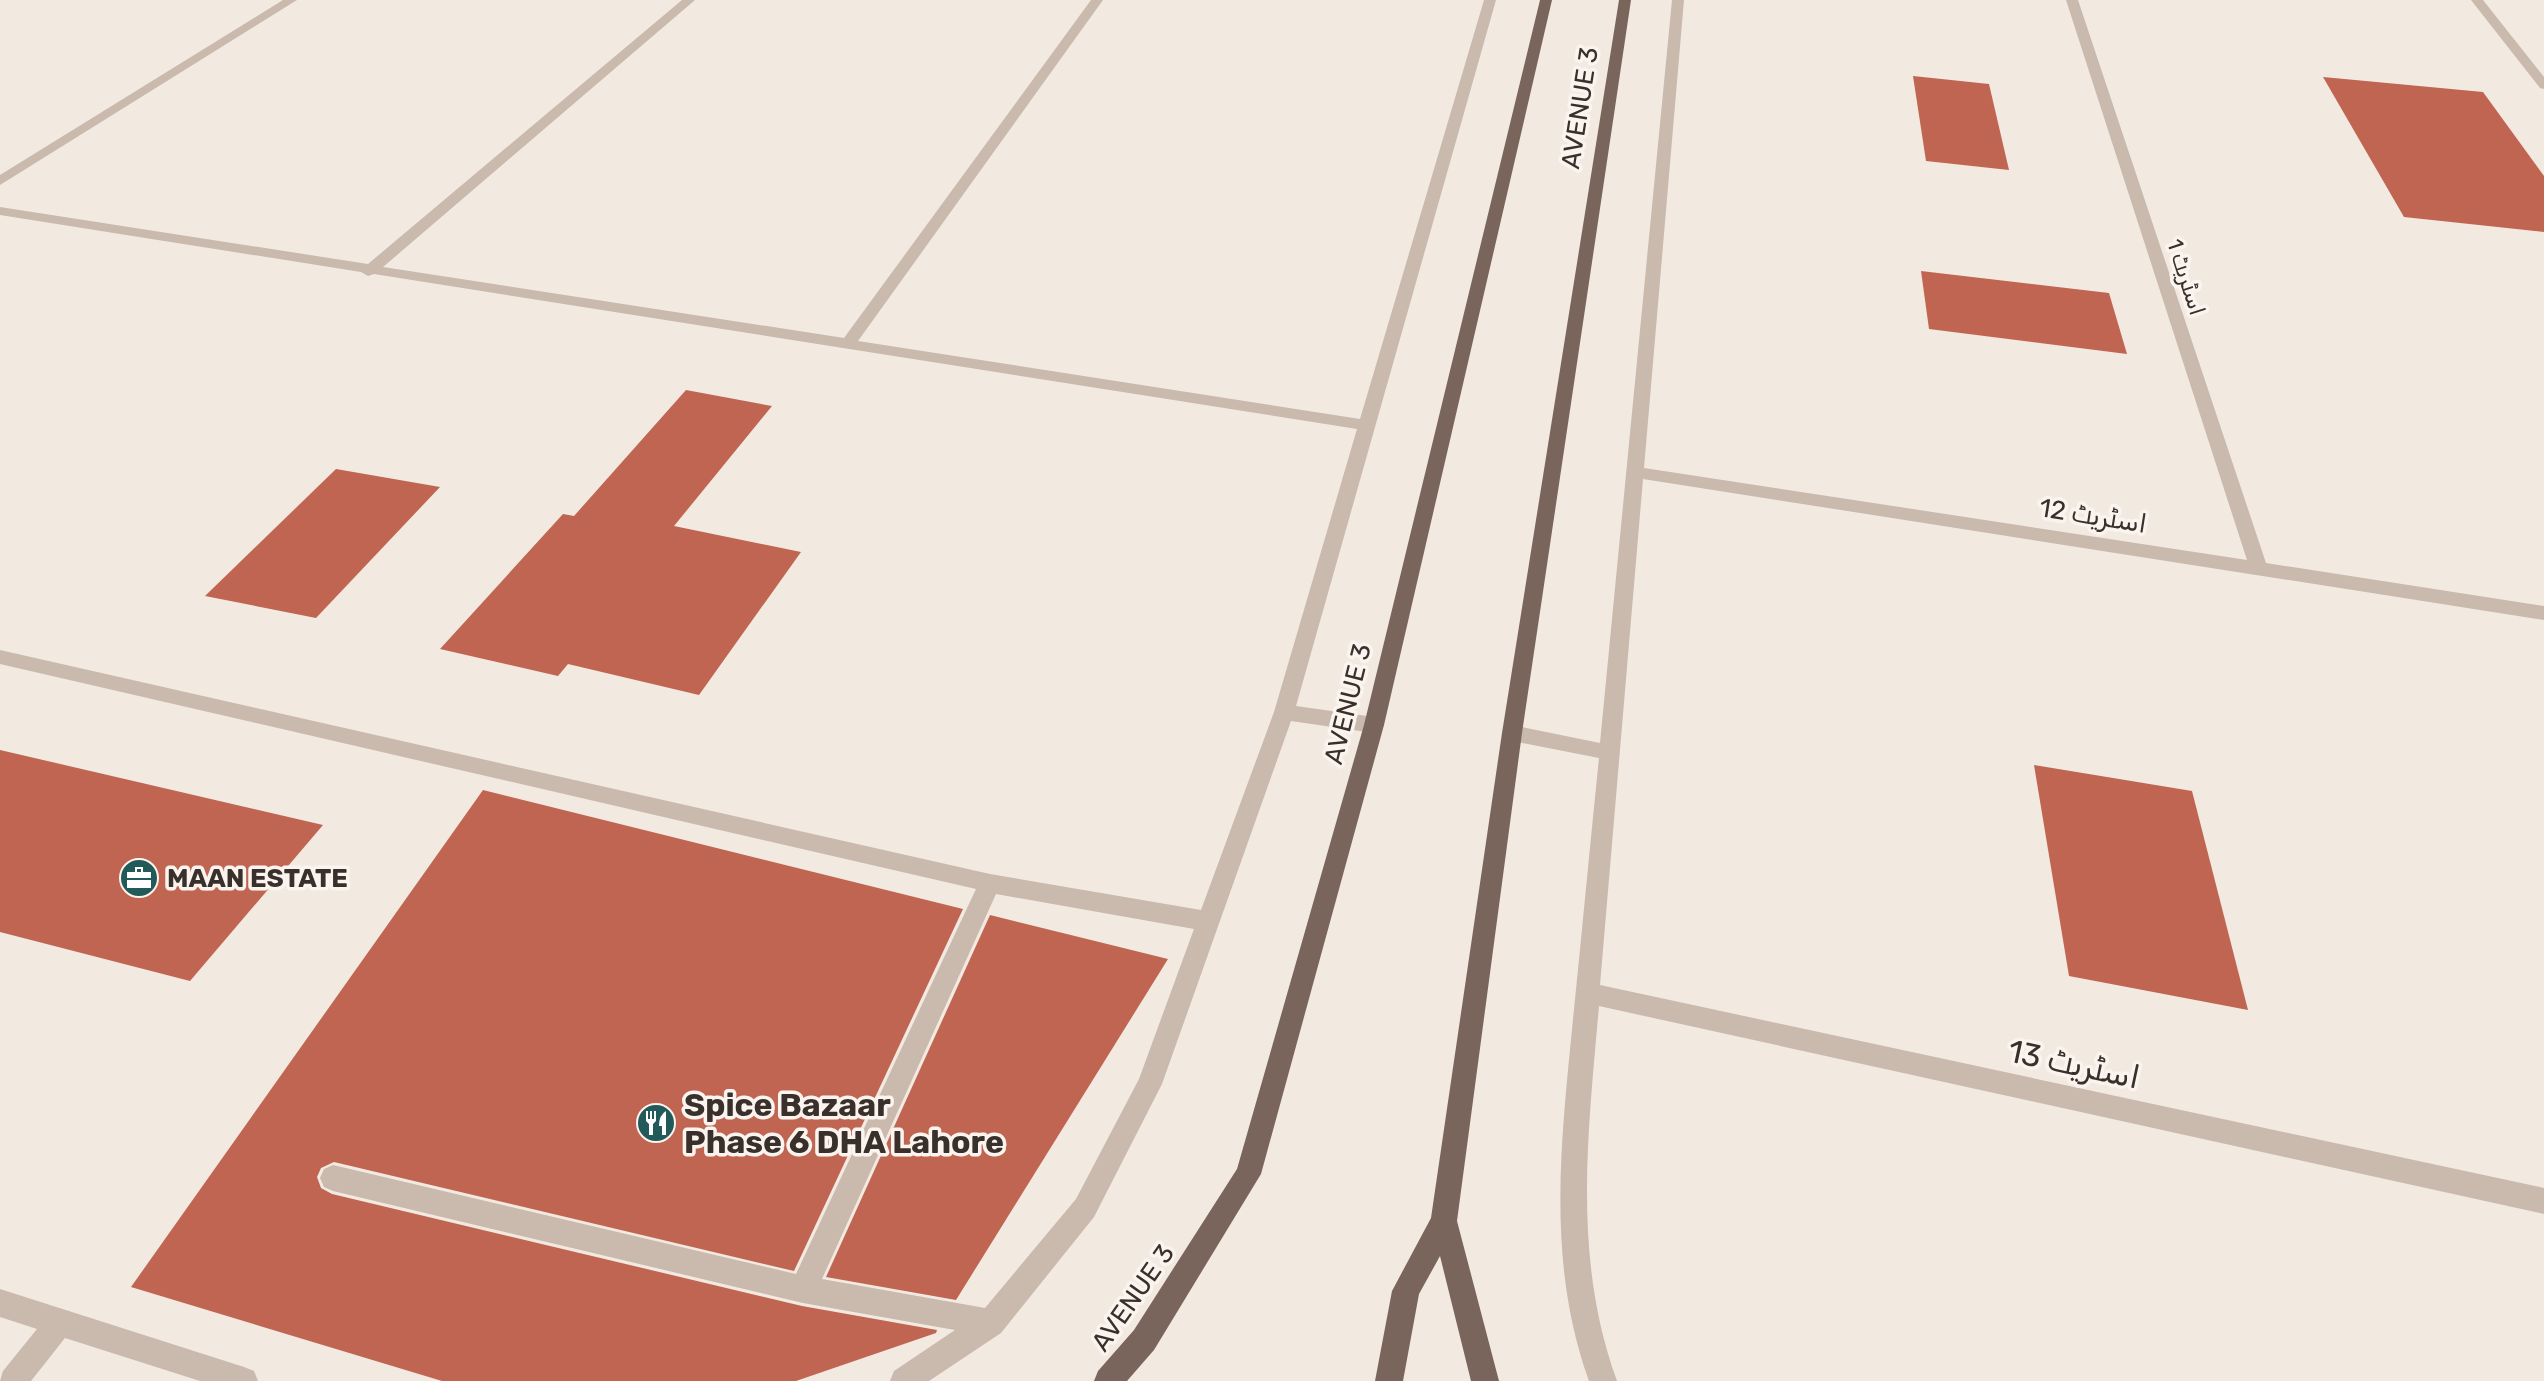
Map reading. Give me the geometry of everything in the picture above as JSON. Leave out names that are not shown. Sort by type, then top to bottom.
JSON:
[{"type":"main road","name":"AVENUE 3","points":[[1108,1381],[1144,1340],[1248,1174],[1374,725],[1546,0]]},
{"type":"main road","name":"AVENUE 3","points":[[1444,1221],[1512,733],[1625,0]]},
{"type":"main road","points":[[1389,1381],[1406,1291],[1444,1221]]},
{"type":"main road","points":[[1444,1221],[1485,1381]]},
{"type":"street","points":[[0,181],[291,0]]},
{"type":"street","points":[[368,272],[689,0]]},
{"type":"street","points":[[846,346],[1097,0]]},
{"type":"street","points":[[904,1381],[991,1323],[1085,1208],[1150,1084],[1284,712],[1364,425],[1490,0]]},
{"type":"street","points":[[1603,1381],[1585,1336],[1573,1270],[1573,1156],[1590,993],[1607,752],[1678,0]]},
{"type":"street","name":"اسٹریٹ 1","points":[[2072,0],[2258,567]]},
{"type":"street","points":[[2477,0],[2544,85]]},
{"type":"street","points":[[0,211],[368,272],[1364,425]]},
{"type":"street","name":"اسٹریٹ 12","points":[[1634,472],[2544,613]]},
{"type":"street","points":[[0,657],[990,883],[1207,921]]},
{"type":"street","points":[[1284,712],[1374,725]]},
{"type":"street","points":[[1512,733],[1607,752]]},
{"type":"street","points":[[803,1289],[990,883]]},
{"type":"street","name":"اسٹریٹ 13","points":[[1590,993],[2544,1201]]},
{"type":"street","points":[[333,1178],[803,1289],[991,1323]]},
{"type":"street","points":[[0,1303],[244,1381]]},
{"type":"street","points":[[13,1381],[61,1321]]},
{"type":"building","points":[[1913,76],[1989,84],[2009,170],[1926,161]]},
{"type":"building","points":[[2323,77],[2483,92],[2544,176],[2544,232],[2404,217]]},
{"type":"building","points":[[1921,271],[2109,293],[2127,354],[1929,329]]},
{"type":"building","points":[[686,390],[772,406],[674,526],[801,552],[699,695],[568,664],[558,676],[440,649],[563,514],[574,516]]},
{"type":"building","points":[[336,469],[440,487],[316,618],[205,596]]},
{"type":"building","name":"MAAN ESTATE","points":[[0,750],[323,825],[190,981],[0,932]]},
{"type":"building","points":[[2034,765],[2192,791],[2248,1010],[2069,976]]},
{"type":"building","name":"Spice Bazaar Phase 6 DHA Lahore","points":[[483,790],[963,909],[794,1271],[334,1162],[321,1168],[317,1177],[321,1188],[332,1194],[802,1306],[937,1330],[936,1333],[796,1381],[442,1381],[131,1287]]},
{"type":"building","points":[[990,915],[1168,959],[956,1300],[826,1277]]},
{"type":"place","name":"MAAN ESTATE","points":[[139,878]]},
{"type":"place","name":"Spice Bazaar Phase 6 DHA Lahore","points":[[656,1123]]}]
